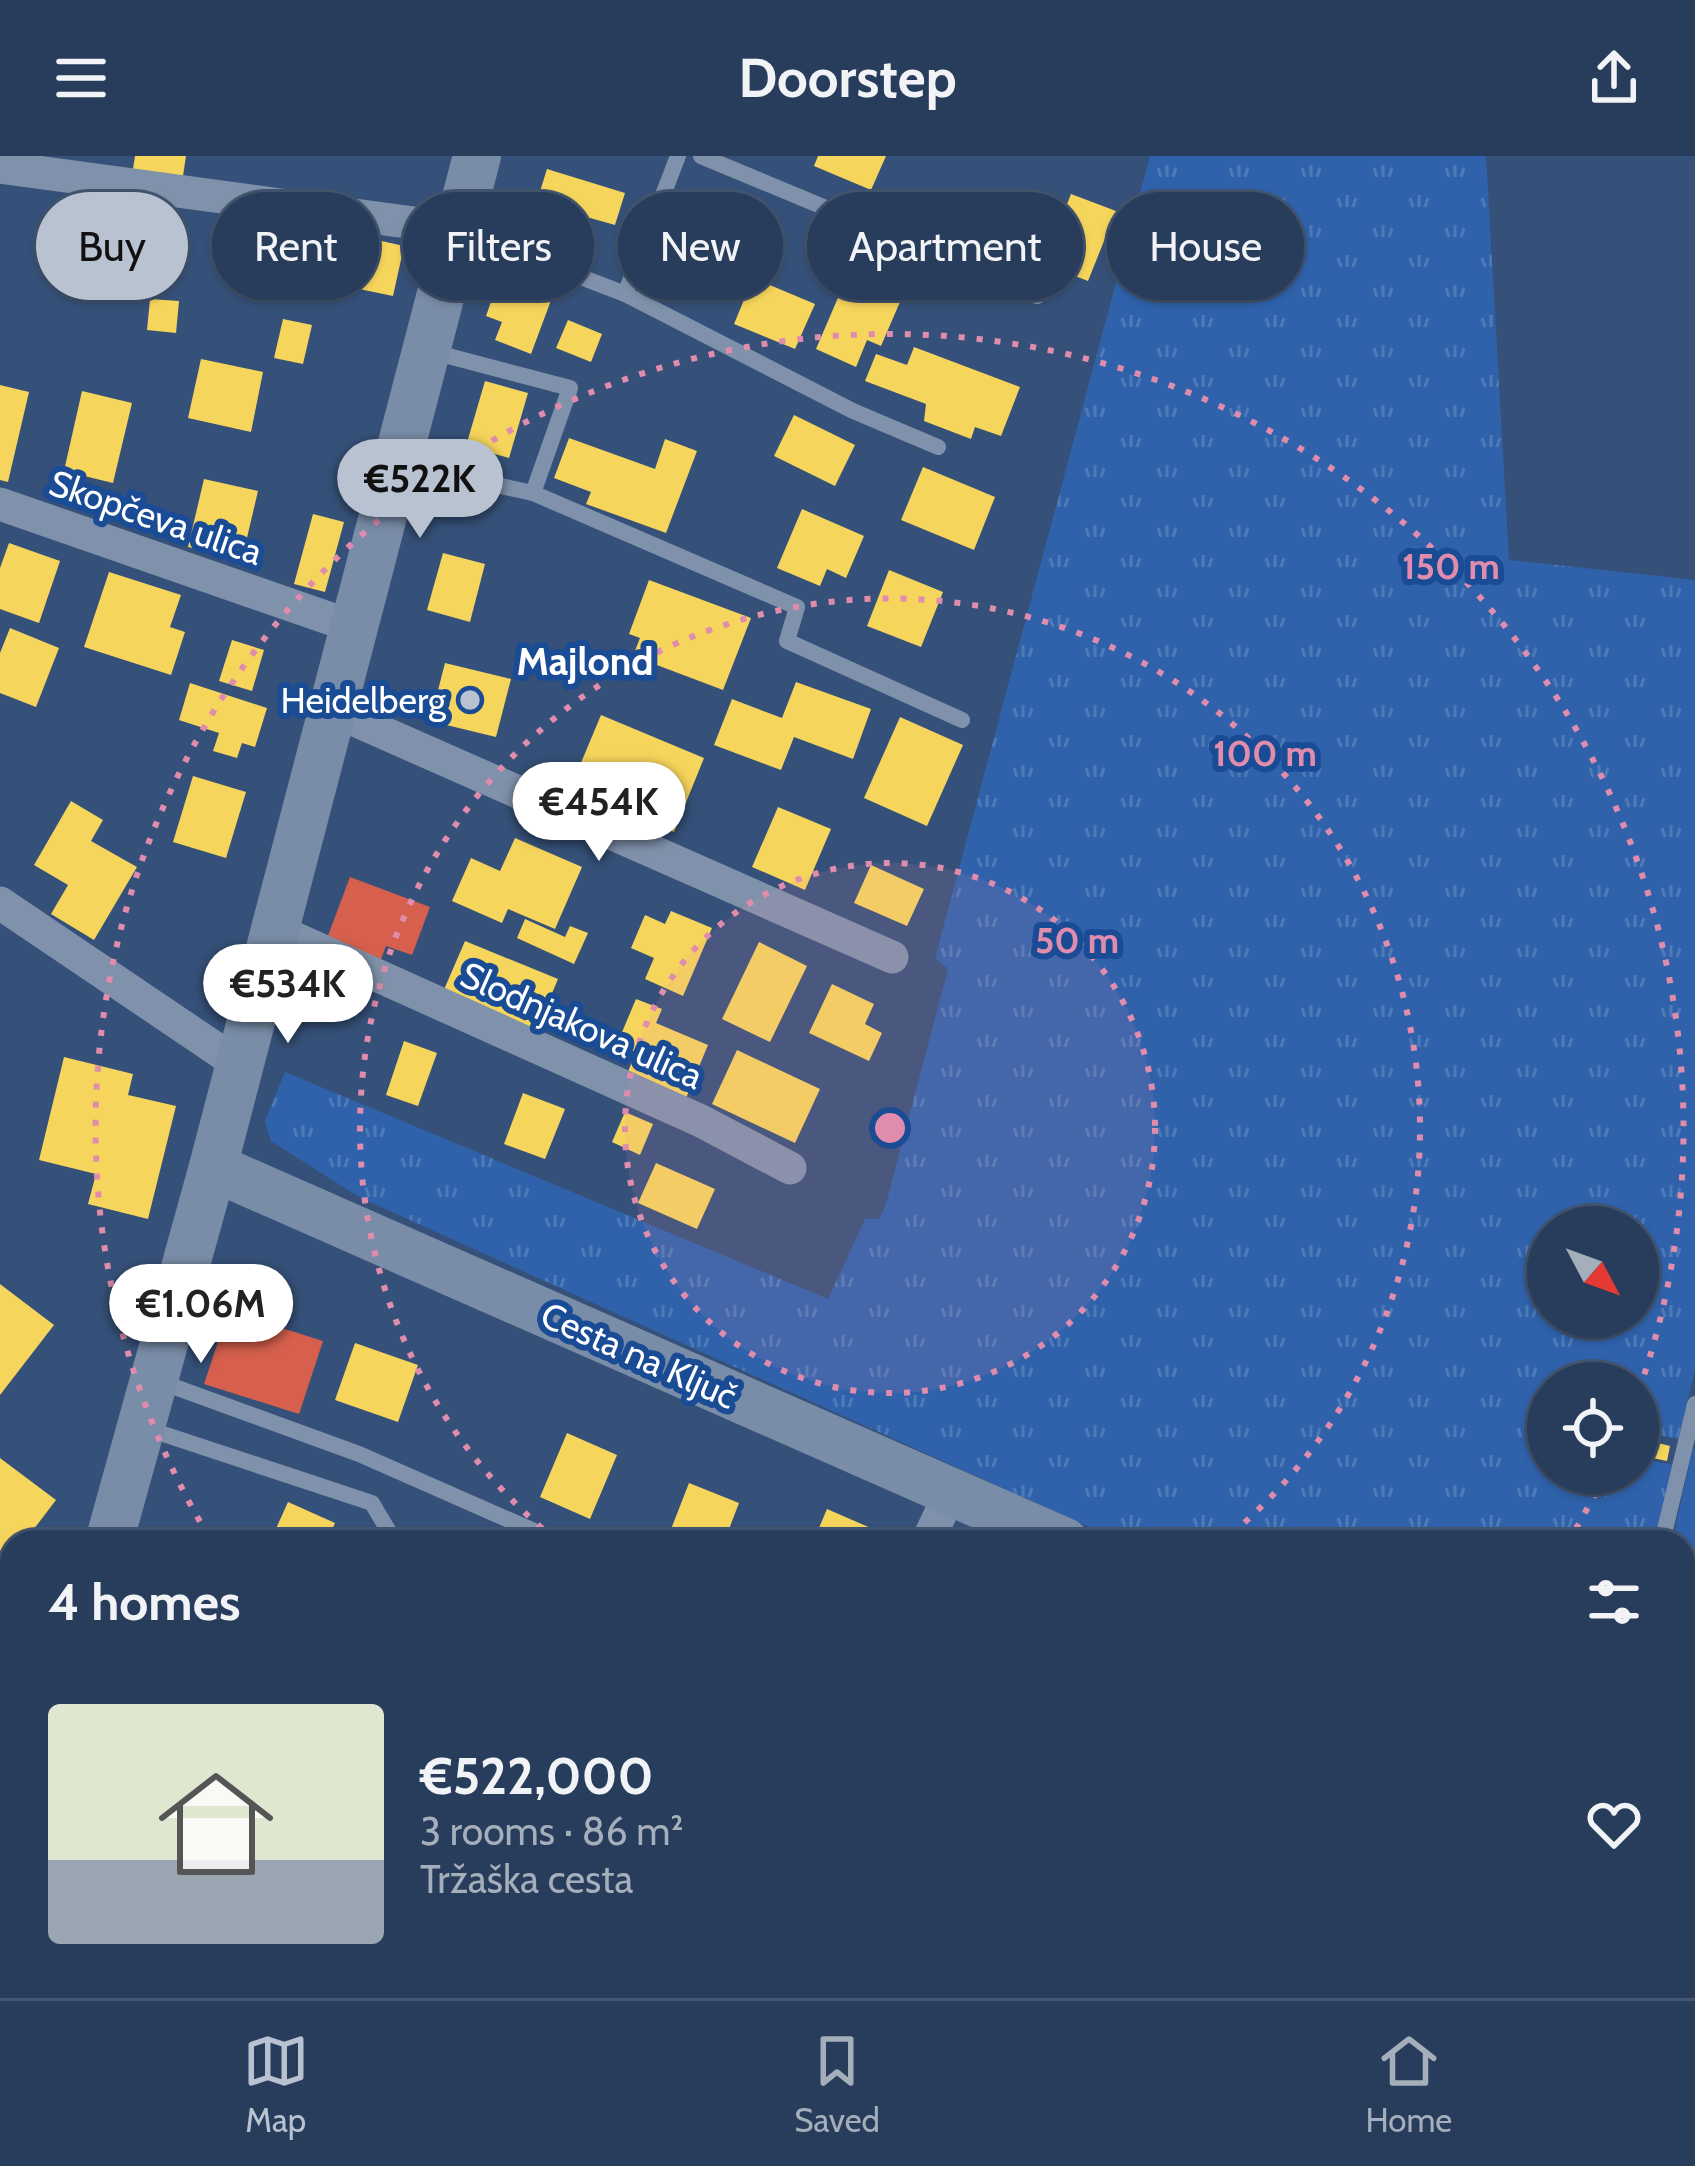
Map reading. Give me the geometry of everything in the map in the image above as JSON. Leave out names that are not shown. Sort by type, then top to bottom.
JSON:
[{"type":"main road","points":[[468,192],[477,156]]},
{"type":"main road","points":[[112,1530],[213,1167],[439,300]]},
{"type":"main road","name":"Cesta na Ključ","points":[[213,1167],[1038,1530]]},
{"type":"street","points":[[0,167],[403,222]]},
{"type":"street","name":"Skopčeva ulica","points":[[0,504],[354,627]]},
{"type":"street","points":[[332,710],[892,957]]},
{"type":"street","points":[[0,903],[240,1064]]},
{"type":"street","name":"Slodnjakova ulica","points":[[274,929],[701,1121],[790,1168]]},
{"type":"street","points":[[933,1530],[951,1492]]},
{"type":"lane","points":[[664,192],[678,156]]},
{"type":"lane","points":[[700,156],[807,200]]},
{"type":"lane","points":[[635,300],[854,411],[938,447]]},
{"type":"lane","points":[[426,350],[570,388],[533,493]]},
{"type":"lane","points":[[397,463],[533,493],[797,607],[788,641],[962,720]]},
{"type":"lane","points":[[154,1379],[359,1454],[533,1530]]},
{"type":"lane","points":[[1665,1530],[1695,1404]]},
{"type":"lane","points":[[141,1427],[372,1502],[388,1530]]},
{"type":"green space","points":[[1150,156],[1486,156],[1509,560],[1695,580],[1695,1370],[1678,1439],[1659,1435],[1659,1362],[1527,1362],[1527,1494],[1659,1494],[1659,1462],[1672,1465],[1657,1530],[1095,1530],[359,1197],[271,1141],[265,1121],[285,1072],[828,1299],[865,1219],[879,1219],[948,969],[935,958],[1111,300],[1304,300],[1304,192],[1140,192]]},
{"type":"green space","points":[[1693,1448],[1695,1530],[1675,1530]]},
{"type":"building: Homes","points":[[135,156],[186,156],[183,176],[133,169]]},
{"type":"building: Homes","points":[[818,156],[886,156],[871,190],[814,166]]},
{"type":"building: Homes","points":[[547,169],[622,192],[618,192],[615,225],[594,219],[594,192],[540,192]]},
{"type":"building: Homes","points":[[1083,199],[1107,208],[1107,234],[1088,281],[1083,279]]},
{"type":"building: Homes","points":[[379,240],[403,246],[393,296],[379,293]]},
{"type":"building: Homes","points":[[783,291],[815,304],[795,349],[734,324],[744,300],[783,300]]},
{"type":"building: Homes","points":[[150,300],[179,301],[176,333],[147,330]]},
{"type":"building: Homes","points":[[492,300],[551,300],[531,354],[495,340],[502,322],[486,316]]},
{"type":"building: Homes","points":[[837,300],[901,300],[881,346],[867,340],[856,367],[816,349]]},
{"type":"building: Homes","points":[[283,319],[312,325],[303,364],[274,358]]},
{"type":"building: Homes","points":[[568,320],[602,334],[591,362],[556,348]]},
{"type":"building: Homes","points":[[914,347],[1020,387],[1001,436],[975,427],[971,439],[924,421],[926,404],[865,381],[876,354],[907,365]]},
{"type":"building: Homes","points":[[201,359],[263,372],[251,432],[188,418]]},
{"type":"building: Homes","points":[[485,381],[528,393],[509,458],[466,446]]},
{"type":"building: Homes","points":[[0,385],[29,392],[8,482],[0,480]]},
{"type":"building: Homes","points":[[82,391],[132,403],[113,483],[64,471]]},
{"type":"building: Homes","points":[[794,415],[855,445],[835,486],[774,456]]},
{"type":"building: Homes","points":[[569,438],[655,469],[665,439],[697,451],[666,533],[586,504],[591,492],[554,478]]},
{"type":"building: Homes","points":[[923,467],[995,497],[974,550],[901,520]]},
{"type":"building: Homes","points":[[204,479],[258,491],[242,559],[188,547]]},
{"type":"building: Homes","points":[[802,509],[864,536],[846,578],[827,569],[820,586],[777,568]]},
{"type":"building: Homes","points":[[313,514],[344,522],[325,592],[294,584]]},
{"type":"building: Homes","points":[[9,543],[60,561],[39,623],[0,609],[0,568]]},
{"type":"building: Homes","points":[[443,553],[485,564],[470,622],[427,610]]},
{"type":"building: Homes","points":[[889,570],[943,592],[921,647],[867,626]]},
{"type":"building: Homes","points":[[109,572],[181,595],[170,627],[185,632],[171,675],[84,647]]},
{"type":"building: Homes","points":[[649,580],[751,618],[723,690],[633,656],[640,638],[629,634]]},
{"type":"building: Homes","points":[[10,628],[59,648],[36,707],[0,693],[0,653]]},
{"type":"building: Homes","points":[[232,640],[264,650],[252,691],[219,681]]},
{"type":"building: Homes","name":"Heidelberg","points":[[445,663],[511,679],[496,737],[430,721]]},
{"type":"building: Homes","points":[[796,682],[871,709],[853,759],[794,737],[781,770],[714,745],[732,699],[782,718]]},
{"type":"building: Homes","points":[[190,683],[267,708],[255,747],[242,743],[237,758],[213,751],[219,733],[179,720]]},
{"type":"building: Homes","points":[[601,715],[704,758],[674,832],[570,789]]},
{"type":"building: Homes","points":[[900,717],[963,745],[927,826],[864,798]]},
{"type":"building: Homes","points":[[193,776],[246,792],[226,858],[173,842]]},
{"type":"building: Homes","points":[[71,801],[103,820],[91,841],[137,867],[94,940],[51,914],[68,885],[34,865]]},
{"type":"building: Homes","points":[[778,807],[831,829],[805,890],[752,867]]},
{"type":"building: Homes","points":[[515,838],[582,867],[555,929],[508,909],[502,923],[452,901],[471,858],[500,871]]},
{"type":"building: Homes","points":[[871,865],[924,889],[907,926],[854,903]]},
{"type":"building: Homes","points":[[671,911],[712,928],[683,996],[645,979],[654,958],[631,948],[645,915],[665,924]]},
{"type":"building: Homes","points":[[525,919],[565,937],[570,926],[588,933],[574,964],[517,938]]},
{"type":"building: Homes","points":[[465,941],[558,979],[536,1031],[443,992]]},
{"type":"building: Homes","points":[[759,942],[807,966],[770,1042],[722,1019]]},
{"type":"building: Homes","points":[[832,984],[874,1004],[865,1024],[882,1033],[869,1061],[809,1033]]},
{"type":"building: Homes","points":[[636,999],[662,1009],[656,1023],[708,1045],[686,1098],[627,1074],[636,1052],[617,1044]]},
{"type":"building: Homes","points":[[404,1041],[437,1053],[418,1106],[386,1095]]},
{"type":"building: Homes","points":[[737,1050],[820,1089],[795,1143],[712,1104]]},
{"type":"building: Homes","points":[[64,1057],[133,1074],[128,1095],[176,1106],[148,1219],[88,1204],[96,1174],[39,1160]]},
{"type":"building: Homes","points":[[523,1093],[565,1109],[545,1159],[504,1144]]},
{"type":"building: Homes","points":[[625,1112],[653,1124],[640,1155],[612,1142]]},
{"type":"building: Homes","points":[[656,1163],[715,1189],[697,1229],[638,1203]]},
{"type":"building: Homes","points":[[0,1284],[54,1325],[0,1395]]},
{"type":"building: Homes","points":[[355,1343],[418,1365],[398,1422],[335,1400]]},
{"type":"building: Homes","points":[[567,1433],[617,1455],[590,1519],[540,1497]]},
{"type":"building: Homes","points":[[1659,1443],[1670,1446],[1667,1461],[1659,1459]]},
{"type":"building: Homes","points":[[0,1458],[56,1500],[33,1530],[0,1530]]},
{"type":"building: Homes","points":[[689,1483],[739,1503],[729,1530],[671,1530]]},
{"type":"building: Homes","points":[[288,1502],[335,1523],[332,1530],[275,1530]]},
{"type":"building: Homes","points":[[827,1509],[873,1529],[873,1530],[818,1530]]},
{"type":"building: Shops","points":[[350,877],[430,907],[412,955],[386,946],[380,962],[326,941]]},
{"type":"building: Shops","points":[[228,1311],[323,1341],[299,1414],[204,1384]]},
{"type":"place","name":"Heidelberg","points":[[470,700]]},
{"type":"district","name":"Majlond","points":[[585,661]]}]
